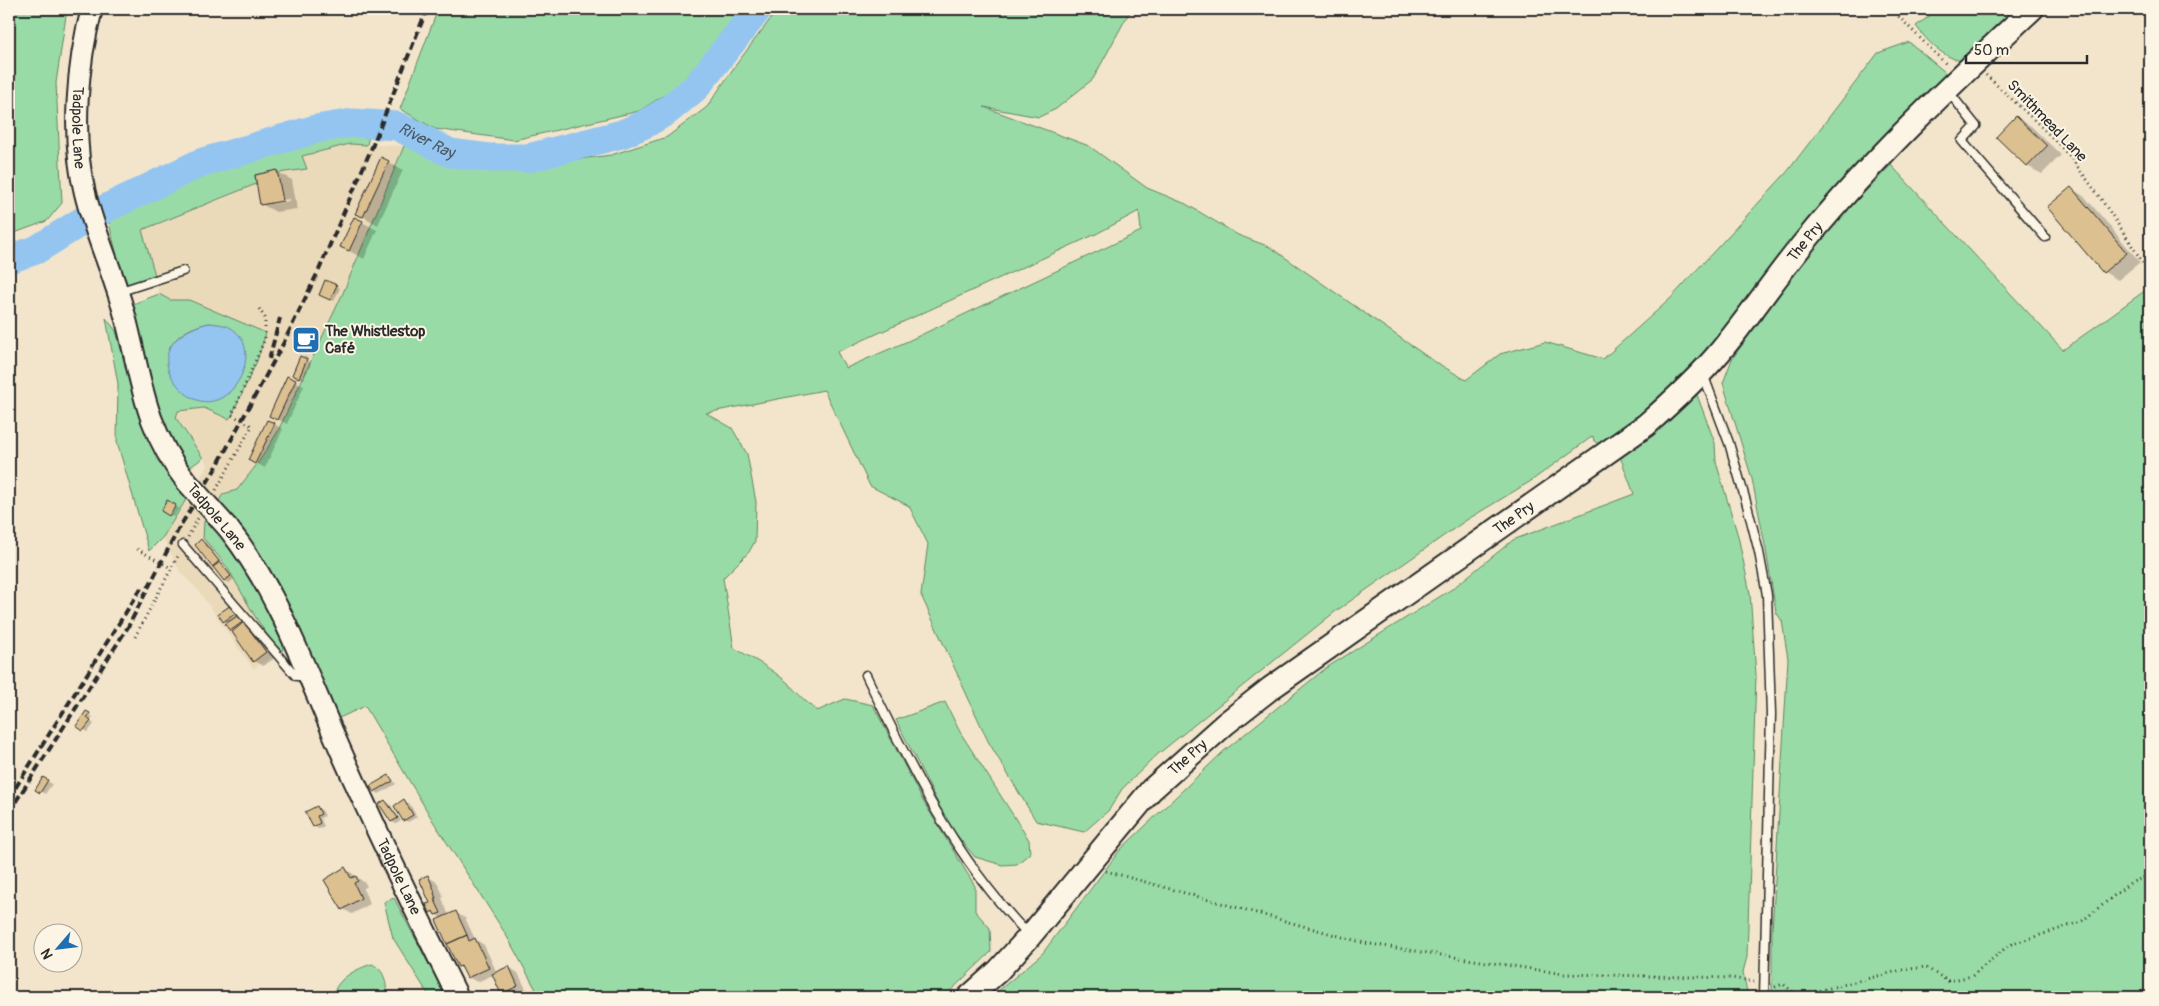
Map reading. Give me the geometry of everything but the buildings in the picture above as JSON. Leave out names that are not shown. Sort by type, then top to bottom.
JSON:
[{"type":"main road","name":"The Pry","points":[[969,997],[998,971],[1030,936],[1151,790],[1225,724],[1271,688],[1646,425],[1675,400],[1703,372],[1806,240],[1860,177],[1960,76],[2032,9]]},
{"type":"street","name":"Tadpole Lane","points":[[92,9],[85,44],[79,99],[79,148],[82,180],[118,293],[146,408],[161,444],[186,481],[228,528],[266,584],[352,775],[458,997]]},
{"type":"lane","points":[[1960,76],[1976,126],[1962,141],[2045,237]]},
{"type":"lane","points":[[118,293],[183,271]]},
{"type":"lane","points":[[1703,372],[1729,443],[1759,552],[1768,595],[1771,714],[1764,991]]},
{"type":"lane","points":[[184,545],[296,676],[309,676]]},
{"type":"lane","points":[[866,675],[911,768],[940,820],[978,876],[1005,910],[1030,936]]},
{"type":"path","name":"Smithmead Lane","points":[[1895,13],[1960,76],[2050,135],[2072,160],[2110,212],[2150,274]]},
{"type":"path","points":[[212,496],[252,426],[232,415],[265,339],[266,318],[258,307]]},
{"type":"path","points":[[135,637],[202,512]]},
{"type":"path","points":[[138,549],[171,568]]},
{"type":"path","points":[[1090,864],[1108,872],[1364,943],[1564,974],[1732,978],[1764,991],[1783,984],[1798,996],[1902,970],[1925,967],[1948,981],[1972,976],[2009,945],[2081,922],[2130,883],[2150,875]]},
{"type":"shaded area","points":[[350,144],[404,146],[343,293],[277,433],[237,491],[223,494],[210,518],[284,642],[282,651],[253,669],[198,590],[180,572],[163,537],[208,465],[176,418],[178,410],[204,408],[229,419],[257,361],[266,334],[189,300],[170,300],[159,294],[142,230],[231,195],[255,175],[277,170],[278,173],[307,169],[302,156]]},
{"type":"green space","points":[[9,9],[67,9],[56,83],[62,203],[47,221],[9,235]]},
{"type":"green space","points":[[438,9],[750,9],[690,79],[639,111],[514,140],[435,129],[400,109]]},
{"type":"green space","points":[[778,9],[1131,9],[1093,79],[1056,109],[1039,117],[984,107],[1089,146],[1147,188],[1186,204],[1238,235],[1270,247],[1432,360],[1466,380],[1500,354],[1545,342],[1603,359],[1670,299],[1787,172],[1878,53],[1909,42],[1946,73],[1872,152],[1684,379],[1602,446],[1594,441],[1593,436],[1531,481],[1465,521],[1336,611],[1158,754],[1122,789],[1109,810],[1084,832],[1036,821],[988,741],[921,595],[928,544],[909,506],[870,486],[824,390],[706,413],[732,428],[747,454],[756,502],[755,541],[749,552],[723,578],[734,648],[782,678],[817,711],[845,699],[873,705],[923,801],[975,886],[975,911],[990,928],[991,952],[944,997],[540,997],[505,933],[433,821],[365,706],[337,719],[234,519],[219,501],[223,494],[237,490],[258,463],[277,433],[343,293],[404,146],[415,140],[463,167],[495,170],[611,155],[667,137],[707,107]],"holes":[[[1139,211],[1141,231],[908,341],[846,368],[837,352],[1096,234]]]},
{"type":"green space","points":[[1939,9],[2017,9],[1995,26],[1961,61],[1947,56],[1935,48],[1916,26]]},
{"type":"green space","points":[[370,131],[367,145],[350,144],[302,156],[307,169],[255,175],[256,184],[142,230],[155,275],[124,285],[109,223],[119,210],[225,165],[342,132]]},
{"type":"green space","points":[[1891,165],[2063,350],[2150,287],[2150,997],[1772,997],[1772,931],[1788,659],[1782,621],[1776,612],[1752,479],[1723,383],[1732,359],[1816,242]]},
{"type":"green space","points":[[159,294],[170,300],[189,300],[266,333],[257,361],[229,419],[204,408],[178,411],[176,418],[203,458],[189,468],[162,425],[148,392],[133,304]],"holes":[[[209,323],[221,325],[245,367],[228,394],[168,351],[175,340],[190,329]]]},
{"type":"green space","points":[[106,318],[116,331],[143,428],[159,462],[187,498],[163,537],[149,551],[117,442],[118,384]]},
{"type":"green space","points":[[1697,395],[1715,443],[1716,462],[1738,536],[1750,593],[1756,675],[1747,957],[1743,972],[1748,997],[991,997],[1042,954],[1120,850],[1224,751],[1326,668],[1452,589],[1513,540],[1634,494],[1618,451]]},
{"type":"green space","points":[[210,519],[248,569],[284,642],[282,651],[261,626],[227,568],[203,538],[204,521]]},
{"type":"green space","points":[[945,702],[960,732],[1029,840],[1030,853],[1017,864],[1002,865],[975,857],[950,827],[896,720]]},
{"type":"green space","points":[[394,898],[446,997],[430,997],[393,938],[384,902]]},
{"type":"green space","points":[[372,964],[383,974],[386,982],[387,997],[333,997],[342,980],[353,972]]},
{"type":"water","points":[[209,323],[231,328],[242,339],[246,354],[244,370],[236,384],[225,396],[211,401],[196,400],[180,388],[171,377],[167,366],[167,356],[170,347],[177,339],[186,332]]},
{"type":"waterway","name":"River Ray","points":[[9,259],[36,250],[92,215],[200,163],[316,129],[353,123],[397,126],[450,153],[489,158],[528,158],[622,134],[645,124],[667,111],[696,87],[758,9]]},
{"type":"railway","points":[[9,812],[128,627],[179,528],[216,468],[283,344],[319,270],[372,147],[427,9]]},
{"type":"railway","points":[[269,359],[280,318]]},
{"type":"railway","points":[[9,798],[143,585]]},
{"type":"place","name":"The Whistlestop Café","points":[[306,340]]}]
